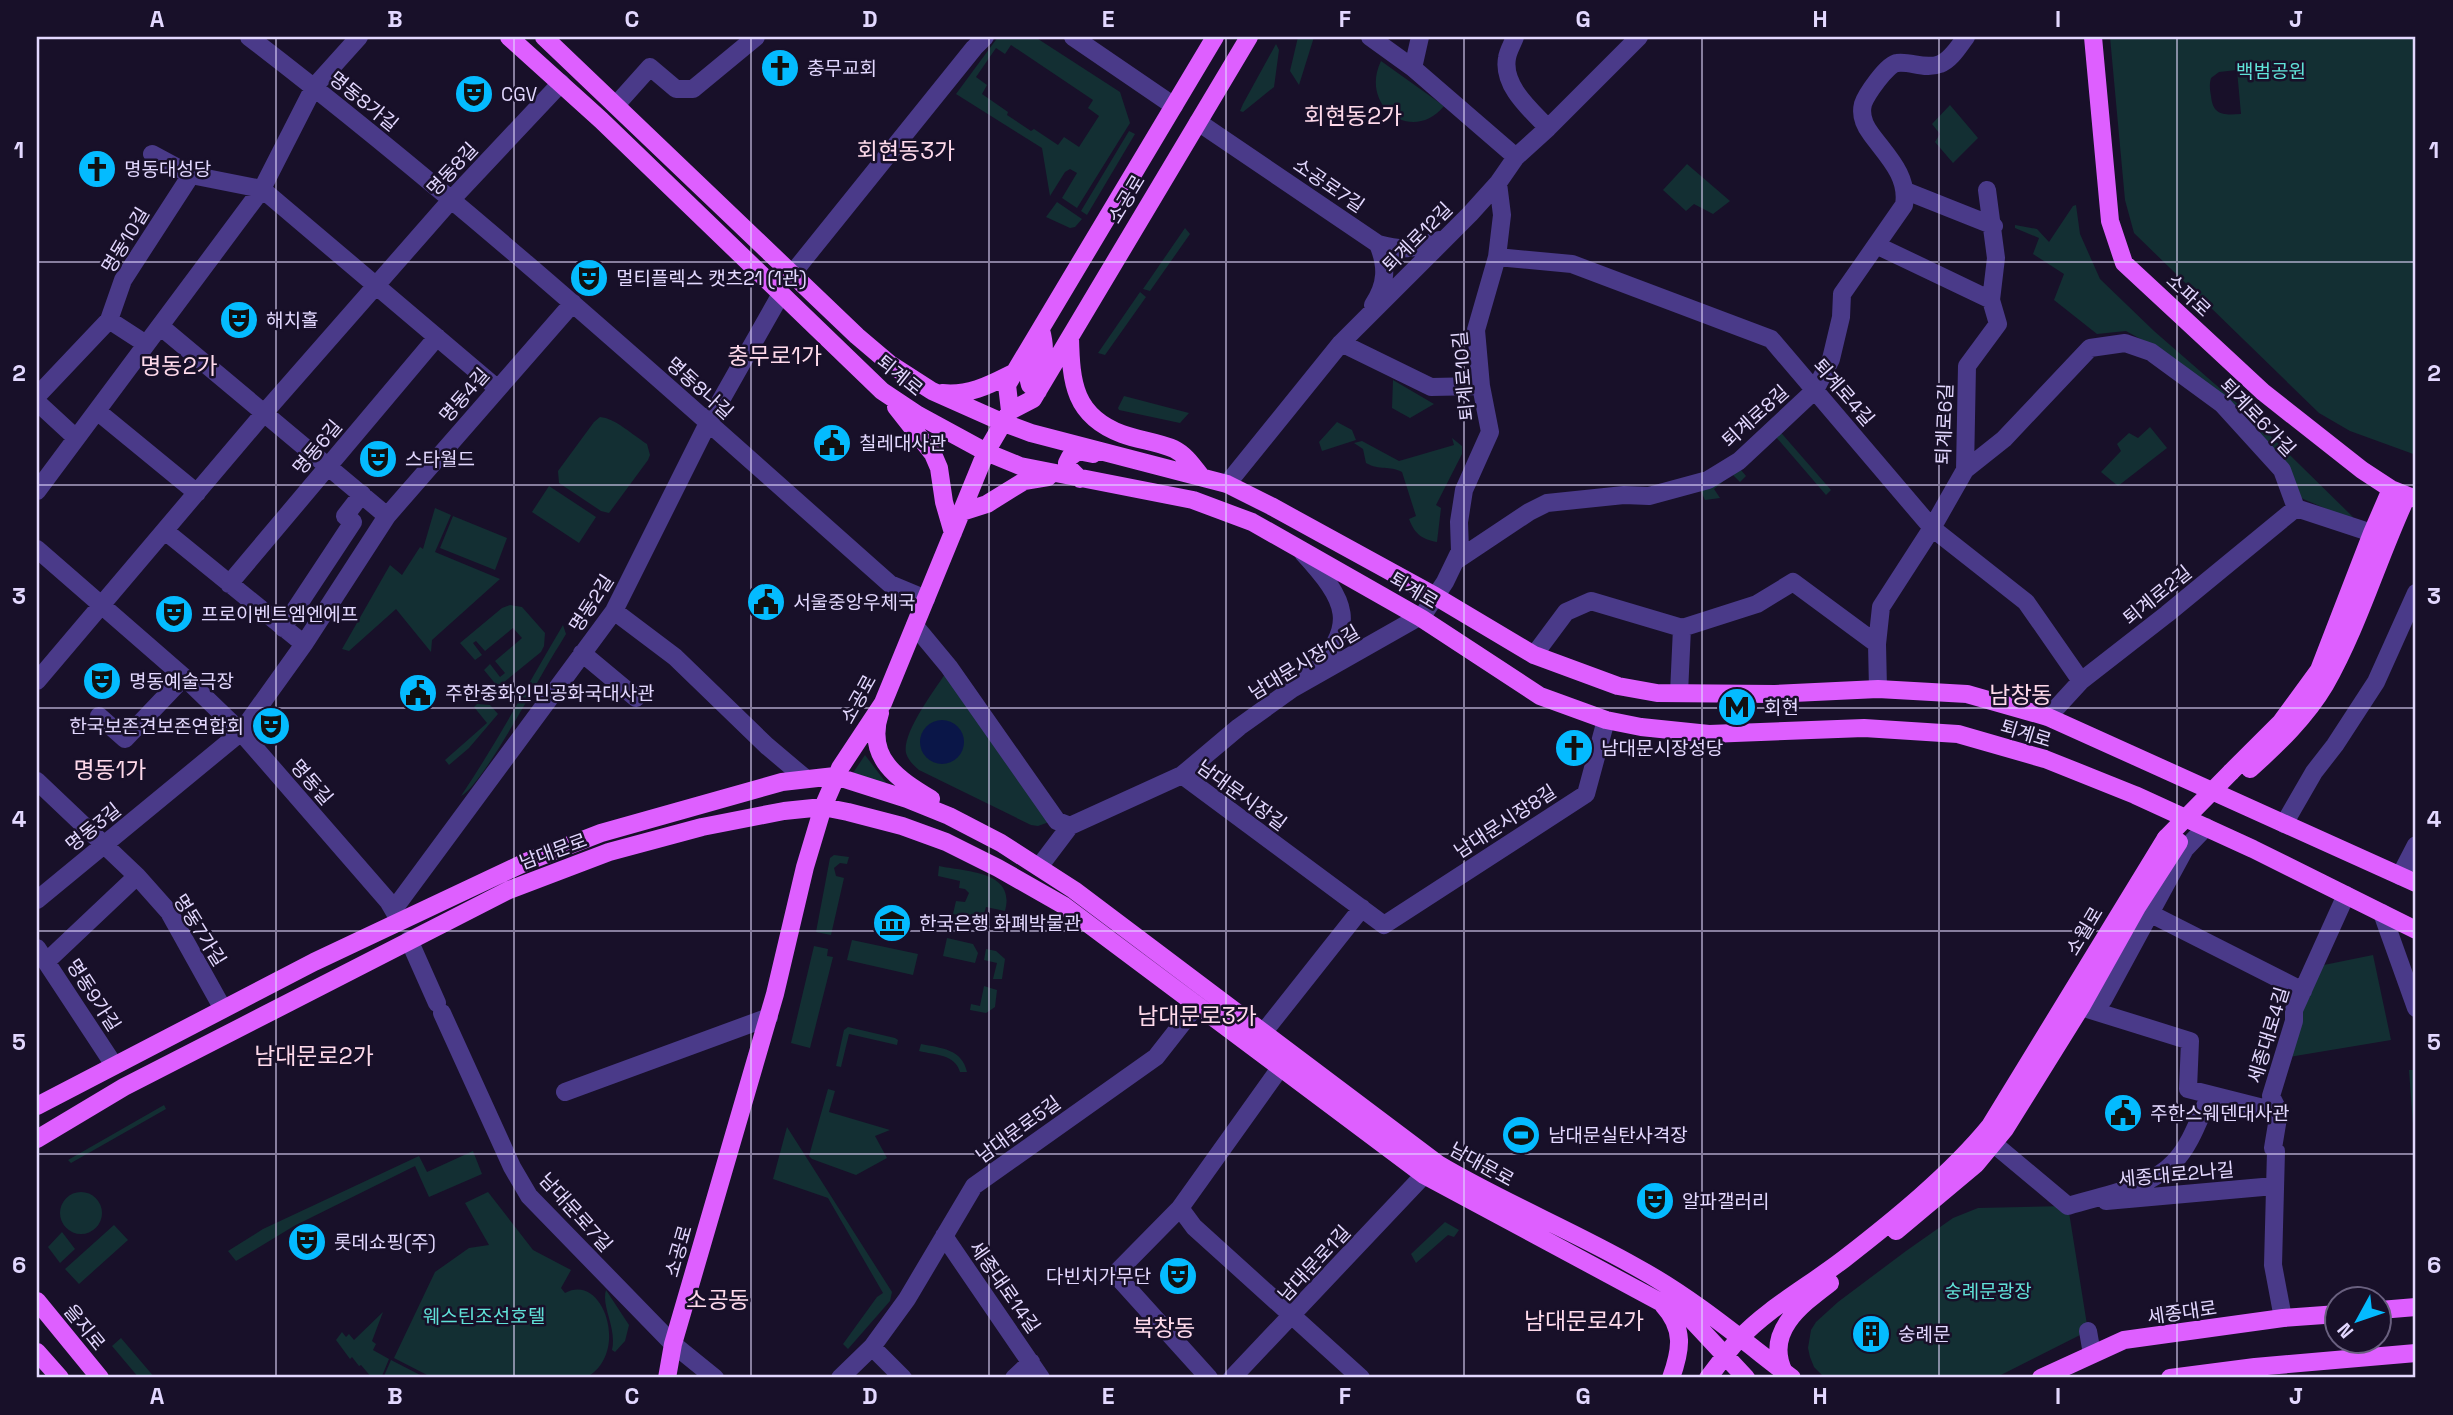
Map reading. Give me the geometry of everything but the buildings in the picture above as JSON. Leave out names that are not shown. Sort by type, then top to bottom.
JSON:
[{"type":"main road","name":"퇴계로","points":[[509,37],[561,83],[882,391],[918,415],[986,452],[1020,466],[1193,500],[1252,522],[1420,618],[1540,696],[1605,720],[1641,727],[1709,734],[1864,728],[1958,734],[2045,759],[2135,795],[2416,930]]},
{"type":"main road","name":"퇴계로","points":[[545,37],[890,364],[934,393],[1007,417],[1031,433],[1227,485],[1271,506],[1435,596],[1534,655],[1618,686],[1657,693],[1775,694],[1878,689],[1967,694],[2048,717],[2408,880]]},
{"type":"main road","name":"소공로","points":[[667,1378],[673,1344],[769,1017],[805,867],[822,807],[835,776],[883,703],[986,452],[1007,417],[1033,399],[1249,37]]},
{"type":"main road","name":"소파로","points":[[2093,37],[2110,221],[2124,263],[2263,392],[2342,454],[2405,495]]},
{"type":"main road","name":"소공로","points":[[1007,417],[1007,385],[1174,106],[1211,38]]},
{"type":"main road","points":[[1038,391],[1030,385],[1029,380],[1046,347],[1041,330]]},
{"type":"main road","points":[[1070,337],[1071,370],[1076,392],[1089,415],[1120,433],[1174,449],[1186,458],[1201,476]]},
{"type":"main road","points":[[934,393],[955,395],[973,392],[1015,372]]},
{"type":"main road","points":[[882,391],[933,454],[939,468],[944,502],[953,533]]},
{"type":"main road","points":[[1076,478],[1067,463],[1078,451],[1128,463],[1136,459]]},
{"type":"main road","points":[[962,512],[987,504],[1024,481],[1036,477],[1076,478]]},
{"type":"main road","name":"소월로","points":[[1726,1354],[1756,1323],[1845,1258],[1951,1169],[1990,1126],[2173,840],[2237,774],[2289,732],[2325,685],[2362,605],[2380,535],[2405,495]]},
{"type":"main road","points":[[883,703],[876,726],[878,751],[894,775],[931,799],[949,816]]},
{"type":"main road","name":"남대문로","points":[[37,1106],[397,915],[601,833],[723,797],[805,778],[835,776],[907,799],[949,816],[1039,867],[1132,934],[1196,1006],[1424,1175],[1690,1318],[1746,1378]]},
{"type":"main road","name":"남대문로","points":[[37,1141],[124,1087],[509,890],[609,852],[702,827],[784,811],[822,807],[902,825],[946,842],[1036,888],[1108,940],[1162,968],[1263,1032],[1438,1164],[1479,1189],[1637,1267],[1710,1314],[1788,1375]]},
{"type":"main road","name":"소월로","points":[[1788,1375],[1779,1363],[1778,1345],[1783,1326],[1791,1315],[1966,1174],[1994,1144],[2081,1007],[2173,840]]},
{"type":"main road","points":[[1658,1300],[1673,1315],[1679,1336],[1680,1352],[1671,1378]]},
{"type":"main road","name":"을지로","points":[[37,1301],[100,1378]]},
{"type":"main road","points":[[2394,1309],[2416,1307]]},
{"type":"main road","name":"세종대로","points":[[2041,1378],[2124,1340],[2324,1315]]},
{"type":"main road","points":[[37,1352],[56,1377]]},
{"type":"main road","points":[[2170,1378],[2255,1367],[2416,1353]]},
{"type":"main road","points":[[1709,1378],[1726,1354]]},
{"type":"street","name":"명동8가길","points":[[249,37],[451,200]]},
{"type":"street","points":[[37,491],[262,188],[314,87],[359,37]]},
{"type":"street","points":[[615,105],[650,67],[676,89],[693,89],[755,37]]},
{"type":"street","points":[[792,274],[979,42],[958,37]]},
{"type":"street","points":[[1073,37],[1174,106]]},
{"type":"street","points":[[1370,37],[1413,68],[1516,157]]},
{"type":"street","points":[[1413,68],[1420,37]]},
{"type":"street","points":[[1515,37],[1507,59],[1510,78],[1522,102],[1548,128]]},
{"type":"street","name":"퇴계로12길","points":[[1341,343],[1498,183],[1516,157],[1639,37]]},
{"type":"street","points":[[1966,37],[1954,45],[1941,64],[1926,67],[1896,63],[1887,68],[1863,103],[1863,124],[1899,171],[1906,191],[1994,226]]},
{"type":"street","name":"명동8길","points":[[102,606],[265,412],[451,200],[561,83]]},
{"type":"street","name":"소공로7길","points":[[1198,122],[1378,244],[1399,250],[1419,247],[1446,237]]},
{"type":"street","points":[[152,154],[191,175],[262,188],[498,389]]},
{"type":"street","name":"명동10길","points":[[37,396],[109,320],[123,280],[191,175]]},
{"type":"street","name":"퇴계로10길","points":[[1420,618],[1457,560],[1464,490],[1490,432],[1481,386],[1476,330],[1497,257],[1502,215],[1498,183]]},
{"type":"street","name":"퇴계로6길","points":[[1878,689],[1877,644],[1881,607],[1932,528],[1965,470],[1967,366],[1997,324],[1991,300],[1996,258],[1994,226],[1987,190]]},
{"type":"street","name":"퇴계로8길","points":[[1457,560],[1547,503],[1624,495],[1649,496],[1708,480],[1739,461],[1815,390],[1831,359],[1841,317],[1842,294],[1903,205],[1906,191]]},
{"type":"street","name":"명동8나길","points":[[451,200],[573,303],[890,584],[926,599]]},
{"type":"street","name":"퇴계로12길","points":[[1227,485],[1380,295],[1385,261],[1378,244]]},
{"type":"street","points":[[1876,245],[1991,300]]},
{"type":"street","name":"퇴계로4길","points":[[1497,257],[1572,264],[1771,339],[1932,528],[2026,602],[2081,681]]},
{"type":"street","name":"명동2길","points":[[397,915],[614,611],[708,423],[781,294]]},
{"type":"street","name":"명동4길","points":[[241,732],[304,644],[387,516],[573,303]]},
{"type":"street","points":[[109,320],[146,344]]},
{"type":"street","points":[[160,326],[387,516]]},
{"type":"street","name":"명동6길","points":[[229,584],[437,337]]},
{"type":"street","points":[[1341,343],[1431,387],[1481,386]]},
{"type":"street","name":"퇴계로6가길","points":[[1965,470],[2004,439],[2090,348],[2125,343],[2151,352],[2222,404],[2282,470],[2296,508]]},
{"type":"street","points":[[37,402],[76,438]]},
{"type":"street","points":[[97,411],[198,493]]},
{"type":"street","points":[[283,628],[353,522],[345,516],[362,494]]},
{"type":"street","points":[[2296,508],[2380,535]]},
{"type":"street","name":"퇴계로2길","points":[[2048,717],[2081,681],[2296,508]]},
{"type":"street","points":[[165,531],[304,644]]},
{"type":"street","points":[[1292,689],[1332,648],[1341,631],[1343,620],[1335,590],[1297,547]]},
{"type":"street","name":"명동길","points":[[37,549],[184,677],[241,732],[397,915]]},
{"type":"street","points":[[1534,655],[1566,612],[1591,601],[1682,628],[1757,604],[1793,582],[1877,644]]},
{"type":"street","points":[[2284,824],[2314,772],[2376,682],[2416,593]]},
{"type":"street","points":[[37,681],[102,606]]},
{"type":"street","points":[[614,611],[675,657],[767,746],[805,778]]},
{"type":"street","name":"남대문시장10길","points":[[1182,775],[1239,727],[1292,689],[1420,618]]},
{"type":"street","points":[[915,626],[950,667],[1057,821],[1070,826]]},
{"type":"street","points":[[1679,693],[1682,628]]},
{"type":"street","points":[[582,653],[636,698]]},
{"type":"street","points":[[99,716],[125,738],[184,677]]},
{"type":"street","name":"남대문시장8길","points":[[1384,925],[1586,794],[1605,720]]},
{"type":"street","name":"명동3길","points":[[37,900],[241,732]]},
{"type":"street","name":"남대문시장길","points":[[1039,867],[1070,826],[1182,775],[1384,925]]},
{"type":"street","name":"명동7가길","points":[[37,781],[169,912],[223,1009]]},
{"type":"street","name":"소월로","points":[[2081,1007],[2103,1000],[2185,849],[2206,827]]},
{"type":"street","points":[[2408,880],[2416,845]]},
{"type":"street","points":[[42,955],[136,877]]},
{"type":"street","name":"세종대로4길","points":[[2283,1318],[2273,1265],[2276,1152],[2273,1148],[2280,1112],[2271,1096],[2294,1021],[2294,1010],[2346,895]]},
{"type":"street","points":[[1263,1032],[1362,908]]},
{"type":"street","points":[[2382,913],[2416,1008]]},
{"type":"street","points":[[2151,914],[2303,991]]},
{"type":"street","name":"남대문로7길","points":[[409,940],[512,1167],[529,1196],[673,1344],[715,1378]]},
{"type":"street","name":"명동9가길","points":[[42,955],[114,1065]]},
{"type":"street","name":"남대문로5길","points":[[840,1378],[872,1347],[907,1299],[974,1186],[1156,1057],[1196,1006]]},
{"type":"street","points":[[2081,1007],[2190,1041],[2188,1089],[2280,1112]]},
{"type":"street","points":[[565,1092],[769,1017]]},
{"type":"street","points":[[1209,1378],[1115,1275],[1180,1208],[1280,1068]]},
{"type":"street","points":[[1994,1144],[2075,1204],[2138,1184],[2168,1167],[2183,1150],[2210,1095]]},
{"type":"street","name":"남대문로1길","points":[[1232,1378],[1424,1175]]},
{"type":"street","name":"세종대로2나길","points":[[2075,1204],[2274,1186]]},
{"type":"street","points":[[1180,1208],[1194,1227],[1362,1378]]},
{"type":"street","name":"세종대로14길","points":[[944,1236],[1041,1378]]},
{"type":"street","points":[[2088,1331],[2092,1354]]},
{"type":"street","points":[[872,1347],[903,1378]]},
{"type":"street","name":"세종대로14길","points":[[1014,1378],[1031,1362]]},
{"type":"green space","points":[[998,37],[1035,37],[1120,92],[1130,123],[1077,208],[1062,198],[1077,173],[1070,169],[1065,172],[1050,196],[1042,148],[956,94]],"holes":[[[1011,45],[1093,100],[1088,108],[1099,116],[1079,147],[1064,137],[1058,145],[1007,115],[1008,112],[982,94],[987,85],[976,77],[996,48],[1005,54]]]},
{"type":"green space","points":[[1298,37],[1314,37],[1299,85],[1290,71]]},
{"type":"green space","name":"백범공원","points":[[2110,37],[2416,37],[2416,455],[2350,431],[2319,413],[2134,233],[2125,200]],"holes":[[[2237,70],[2241,114],[2220,113],[2214,107],[2210,83],[2211,78],[2219,72]]]},
{"type":"green space","points":[[1276,44],[1279,50],[1274,87],[1243,112],[1240,111],[1243,104]]},
{"type":"green space","points":[[1381,61],[1444,106],[1431,117],[1418,122],[1404,121],[1392,115],[1377,92],[1376,77]]},
{"type":"green space","points":[[1950,105],[1978,138],[1953,163],[1935,142],[1940,134],[1932,124]]},
{"type":"green space","points":[[1129,131],[1135,134],[1087,215],[1081,211]]},
{"type":"green space","points":[[1687,164],[1730,201],[1713,214],[1694,204],[1686,211],[1663,190]]},
{"type":"green space","points":[[1057,202],[1082,219],[1075,227],[1070,228],[1046,217]]},
{"type":"green space","points":[[2076,205],[2080,234],[2100,279],[2154,331],[2239,405],[2353,517],[2352,520],[2301,498],[2166,353],[2126,331],[2097,334],[2054,300],[2064,274],[2033,254],[2039,238],[2015,228],[2015,225],[2037,229],[2049,242]]},
{"type":"green space","points":[[1185,228],[1190,234],[1150,291],[1143,289]]},
{"type":"green space","points":[[1140,292],[1146,297],[1105,355],[1098,353]]},
{"type":"green space","points":[[1393,380],[1434,404],[1410,418],[1392,408]]},
{"type":"green space","points":[[1124,396],[1189,413],[1180,423],[1119,410]]},
{"type":"green space","points":[[600,417],[618,424],[647,444],[650,455],[609,513],[601,511],[559,483],[558,471]]},
{"type":"green space","points":[[1337,422],[1352,430],[1356,440],[1322,451],[1319,442]]},
{"type":"green space","points":[[2150,427],[2167,448],[2118,486],[2101,472],[2121,451],[2117,444],[2129,433],[2138,438]]},
{"type":"green space","points":[[1777,428],[1831,490],[1826,495],[1776,437],[1741,470],[1746,476],[1740,482],[1732,474],[1714,489],[1720,498],[1705,500],[1699,487]]},
{"type":"green space","points":[[1452,438],[1462,446],[1462,454],[1436,505],[1441,508],[1437,542],[1419,535],[1411,524],[1409,519],[1416,516],[1402,472],[1366,463],[1363,449],[1354,443],[1362,441],[1399,461],[1454,445]]},
{"type":"green space","points":[[549,486],[596,517],[579,543],[532,512]]},
{"type":"green space","points":[[435,508],[451,515],[435,552],[500,579],[432,640],[431,652],[396,609],[349,651],[342,649],[390,565],[402,575],[420,547],[423,549]]},
{"type":"green space","points":[[453,516],[507,538],[495,570],[440,548]]},
{"type":"green space","points":[[510,605],[522,607],[545,633],[544,646],[541,652],[498,687],[484,670],[490,664],[500,677],[505,673],[495,661],[522,638],[513,628],[485,651],[476,641],[473,643],[482,655],[475,660],[460,643],[502,608]]},
{"type":"green space","points":[[563,625],[566,634],[512,726],[484,771],[461,796],[501,733]]},
{"type":"green space","points":[[945,674],[1052,821],[1038,826],[1031,825],[919,770],[910,760],[906,753],[909,735],[920,712]]},
{"type":"green space","points":[[477,704],[490,705],[498,714],[469,748],[449,765],[445,760],[487,723],[474,707]]},
{"type":"green space","points":[[865,755],[890,788],[849,779]]},
{"type":"green space","points":[[834,855],[849,857],[847,864],[840,863],[834,868],[836,876],[844,878],[831,935],[816,932],[830,858]]},
{"type":"green space","points":[[939,866],[975,872],[996,881],[1003,888],[1006,898],[1005,911],[986,907],[982,921],[953,914],[956,901],[965,902],[969,893],[959,888],[960,881],[938,876]]},
{"type":"green space","points":[[947,938],[973,944],[978,953],[975,963],[943,956]]},
{"type":"green space","points":[[852,940],[918,954],[913,975],[847,960]]},
{"type":"green space","points":[[814,946],[828,949],[827,956],[833,957],[810,1048],[791,1043]]},
{"type":"green space","points":[[986,949],[996,951],[1005,959],[1002,979],[993,979],[997,963],[984,960]]},
{"type":"green space","points":[[2373,955],[2391,1040],[2283,1058],[2314,967]]},
{"type":"green space","points":[[984,986],[997,990],[995,1007],[986,1013],[970,1010],[971,1004],[980,1006]]},
{"type":"green space","points":[[848,1027],[895,1038],[898,1040],[897,1045],[849,1034],[841,1067],[836,1066],[844,1030]]},
{"type":"green space","points":[[921,1044],[956,1054],[961,1058],[967,1072],[960,1072],[949,1059],[919,1051]]},
{"type":"green space","points":[[2409,1070],[2416,1070],[2416,1166]]},
{"type":"green space","points":[[828,1089],[835,1091],[829,1112],[890,1130],[875,1136],[887,1158],[856,1175],[809,1156]]},
{"type":"green space","points":[[164,1105],[166,1109],[71,1163],[68,1160]]},
{"type":"green space","points":[[787,1127],[892,1292],[890,1301],[848,1349],[843,1344],[877,1297],[883,1293],[828,1198],[773,1179]]},
{"type":"green space","points":[[473,1151],[482,1174],[429,1197],[415,1166],[294,1226],[236,1261],[228,1251],[263,1229],[419,1156],[427,1172]]},
{"type":"green space","points":[[81,1192],[96,1198],[102,1213],[96,1228],[81,1234],[66,1228],[60,1213],[66,1198]]},
{"type":"green space","name":"웨스틴조선호텔","points":[[488,1192],[533,1250],[571,1270],[561,1288],[565,1293],[579,1289],[591,1294],[601,1304],[607,1319],[607,1352],[599,1367],[585,1378],[433,1378],[394,1358],[435,1272],[469,1248],[489,1245],[465,1203]]},
{"type":"green space","name":"숭례문광장","points":[[2068,1206],[2088,1331],[1995,1378],[1825,1378],[1814,1367],[1808,1348],[1811,1330],[1816,1322],[1838,1302],[1953,1218],[1978,1208]]},
{"type":"green space","points":[[1445,1222],[1459,1230],[1454,1237],[1448,1235],[1416,1263],[1411,1254]]},
{"type":"green space","points":[[114,1225],[128,1240],[79,1284],[65,1269]]},
{"type":"green space","points":[[62,1232],[75,1249],[60,1263],[48,1247]]},
{"type":"green space","points":[[606,1290],[629,1325],[625,1341],[615,1352],[612,1350]]},
{"type":"green space","points":[[383,1312],[372,1341],[376,1344],[373,1350],[389,1359],[382,1376],[384,1378],[372,1378],[352,1357],[350,1359],[336,1340],[342,1332],[346,1337],[349,1334],[354,1340]]},
{"type":"green space","points":[[121,1338],[155,1378],[139,1378],[112,1346]]},
{"type":"green space","points":[[391,1360],[426,1378],[384,1376]]},
{"type":"shaded area","points":[[942,720],[957,727],[964,742],[957,757],[942,764],[927,757],[920,742],[927,727]]},
{"type":"place","name":"충무교회","points":[[780,68]]},
{"type":"place","name":"CGV","points":[[474,94]]},
{"type":"place","name":"명동대성당","points":[[97,169]]},
{"type":"place","name":"멀티플렉스 캣츠21 (1관)","points":[[589,278]]},
{"type":"place","name":"해치홀","points":[[239,320]]},
{"type":"place","name":"칠레대사관","points":[[832,443]]},
{"type":"place","name":"스타월드","points":[[378,459]]},
{"type":"place","name":"서울중앙우체국","points":[[766,602]]},
{"type":"place","name":"프로이벤트엠엔에프","points":[[174,614]]},
{"type":"place","name":"명동예술극장","points":[[102,681]]},
{"type":"place","name":"주한중화인민공화국대사관","points":[[418,693]]},
{"type":"place","name":"회현","points":[[1737,707]]},
{"type":"place","name":"한국보존견보존연합회","points":[[271,726]]},
{"type":"place","name":"남대문시장성당","points":[[1574,748]]},
{"type":"place","name":"한국은행 화폐박물관","points":[[892,923]]},
{"type":"place","name":"주한스웨덴대사관","points":[[2123,1113]]},
{"type":"place","name":"남대문실탄사격장","points":[[1521,1135]]},
{"type":"place","name":"알파갤러리","points":[[1655,1201]]},
{"type":"place","name":"롯데쇼핑(주)","points":[[307,1242]]},
{"type":"place","name":"다빈치가무단","points":[[1178,1276]]},
{"type":"place","name":"숭례문","points":[[1871,1334]]},
{"type":"district","name":"회현동2가","points":[[1353,116]]},
{"type":"district","name":"회현동3가","points":[[906,151]]},
{"type":"district","name":"충무로1가","points":[[775,356]]},
{"type":"district","name":"명동2가","points":[[179,366]]},
{"type":"district","name":"남창동","points":[[2021,695]]},
{"type":"district","name":"명동1가","points":[[110,770]]},
{"type":"district","name":"남대문로3가","points":[[1197,1016]]},
{"type":"district","name":"남대문로2가","points":[[314,1056]]},
{"type":"district","name":"소공동","points":[[718,1300]]},
{"type":"district","name":"남대문로4가","points":[[1584,1321]]},
{"type":"district","name":"북창동","points":[[1164,1328]]}]
